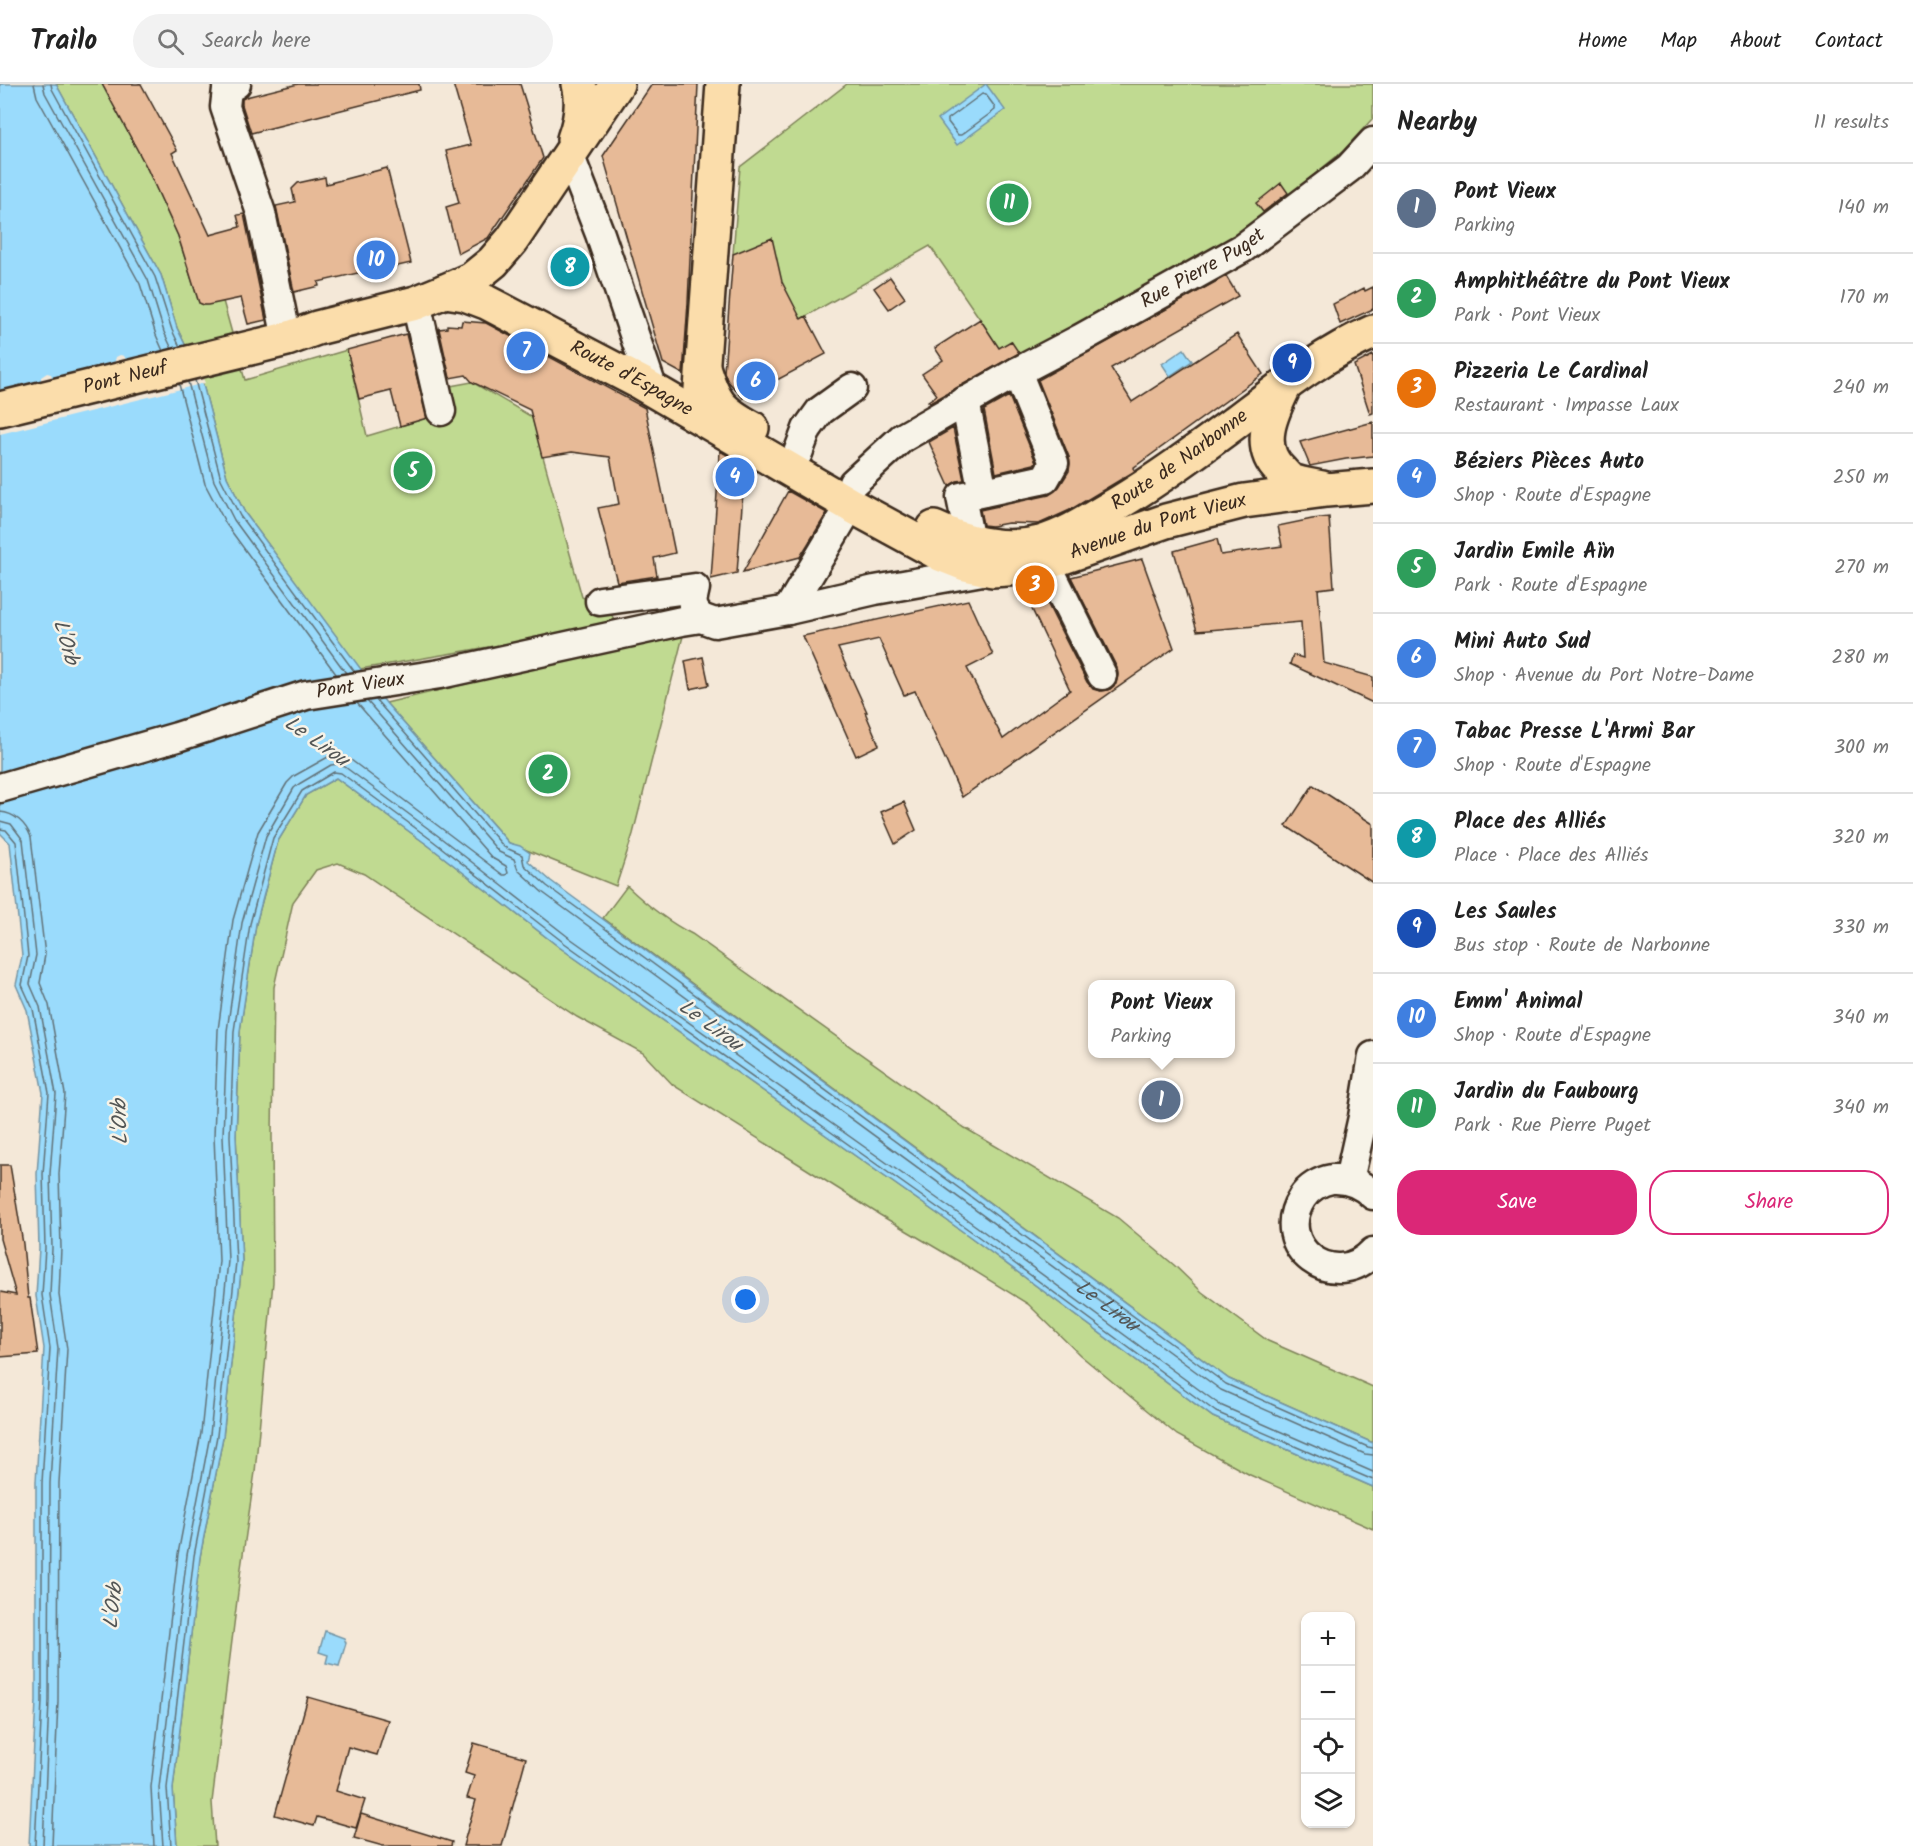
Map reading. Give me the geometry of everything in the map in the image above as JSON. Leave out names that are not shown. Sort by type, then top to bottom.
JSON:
[{"type":"main road","points":[[569,154],[580,122],[582,97],[579,84]]},
{"type":"main road","points":[[430,297],[472,279],[494,262],[512,240],[525,217],[617,84]]},
{"type":"main road","points":[[703,420],[700,409],[723,84]]},
{"type":"main road","name":"Route d'Espagne","points":[[251,347],[287,339],[317,328],[430,297],[465,294],[486,302],[653,390],[942,555],[965,564],[992,570]]},
{"type":"main road","name":"Route de Narbonne","points":[[961,540],[1015,547],[1038,543],[1074,530],[1143,488],[1338,349],[1373,332]]},
{"type":"main road","name":"Pont Neuf","points":[[0,409],[251,347]]},
{"type":"main road","points":[[703,367],[711,393],[721,408],[737,420],[932,527],[961,540]]},
{"type":"main road","points":[[1285,385],[1269,418],[1266,433],[1274,465],[1290,479],[1326,489]]},
{"type":"main road","name":"Avenue du Pont Vieux","points":[[992,570],[1022,568],[1046,563],[1166,521],[1244,501],[1326,489],[1373,486]]},
{"type":"street","points":[[236,84],[227,89],[225,107],[261,213],[287,339]]},
{"type":"street","name":"Rue Pierre Puget","points":[[853,483],[903,438],[965,401],[1243,248],[1349,168],[1373,142]]},
{"type":"street","points":[[569,154],[600,234],[653,390]]},
{"type":"street","points":[[430,297],[441,411]]},
{"type":"street","points":[[703,420],[730,425],[901,520],[927,532],[961,540],[962,497],[1045,478],[1054,463],[1017,372]]},
{"type":"street","points":[[798,453],[807,429],[820,411],[852,387]]},
{"type":"street","points":[[965,401],[983,492]]},
{"type":"street","points":[[788,610],[843,518]]},
{"type":"street","name":"Avenue du Pont Vieux","points":[[875,590],[912,566],[916,549],[911,538]]},
{"type":"street","points":[[1046,563],[1102,675]]},
{"type":"street","name":"Avenue du Pont Vieux","points":[[656,626],[701,618],[715,622],[788,610],[875,590],[992,570]]},
{"type":"street","points":[[600,601],[695,588],[692,602],[694,611],[701,618]]},
{"type":"street","name":"Pont Vieux","points":[[0,788],[177,737],[306,695],[440,674],[656,626]]},
{"type":"street","points":[[1349,1180],[1373,1056]]},
{"type":"street","points":[[1373,1195],[1361,1185],[1349,1180],[1329,1180],[1304,1194],[1296,1207],[1293,1221],[1300,1248],[1310,1259],[1323,1266],[1336,1269],[1349,1268],[1362,1262],[1373,1252]]},
{"type":"green space","points":[[56,84],[102,84],[146,166],[178,236],[199,303],[204,305],[223,301],[245,380],[347,350],[367,436],[431,417],[445,387],[472,382],[532,417],[582,597],[610,612],[617,625],[360,669],[245,513],[227,477],[201,377],[177,328],[161,275]]},
{"type":"green space","points":[[847,84],[1373,84],[1373,118],[1343,151],[1237,238],[1008,364],[930,246],[801,319],[733,254],[740,167]]},
{"type":"green space","points":[[684,632],[633,834],[616,886],[509,843],[386,703]]},
{"type":"green space","points":[[336,778],[429,846],[559,947],[969,1236],[1213,1417],[1373,1487],[1373,1529],[1250,1475],[1177,1435],[1080,1355],[1028,1304],[880,1215],[673,1085],[643,1053],[577,1017],[364,874],[338,863],[316,870],[293,902],[274,987],[273,1282],[255,1472],[212,1802],[215,1846],[177,1846],[173,1789],[200,1557],[223,1437],[242,1262],[236,1136],[240,1031],[256,924],[278,841],[306,795]]},
{"type":"green space","points":[[627,886],[666,919],[692,934],[965,1128],[1118,1218],[1202,1292],[1268,1341],[1373,1387],[1373,1443],[1229,1379],[603,918]]},
{"type":"water","points":[[0,84],[56,84],[161,275],[177,328],[201,377],[227,477],[245,513],[386,703],[509,843],[520,846],[530,853],[528,861],[551,881],[1229,1379],[1373,1443],[1373,1487],[1213,1417],[969,1236],[559,947],[429,846],[336,778],[306,795],[278,841],[256,924],[240,1031],[236,1136],[242,1262],[223,1437],[200,1557],[173,1789],[177,1846],[29,1846],[36,1701],[36,1482],[44,1348],[36,1296],[39,1248],[37,1174],[43,1093],[27,1010],[16,985],[22,956],[10,843],[0,833]]},
{"type":"water","points":[[986,84],[1005,110],[957,145],[938,119]]},
{"type":"water","points":[[1184,349],[1192,361],[1170,376],[1162,364]]},
{"type":"water","points":[[325,1631],[344,1638],[346,1643],[339,1666],[326,1663],[328,1655],[319,1652]]},
{"type":"pier","points":[[189,346],[205,383],[0,434],[0,392],[41,382],[41,377],[47,373],[51,374],[53,379],[114,364],[116,357],[120,355],[124,356],[127,361]]},
{"type":"building","points":[[102,84],[141,84],[177,150],[172,153],[210,235],[240,227],[237,215],[244,214],[266,320],[248,324],[241,298],[208,305],[199,303],[178,236],[146,166]]},
{"type":"building","points":[[298,84],[419,84],[420,90],[251,133],[242,99]]},
{"type":"building","points":[[453,84],[520,84],[543,158],[488,238],[458,254],[446,207],[459,203],[446,151],[471,145]]},
{"type":"building","points":[[652,84],[698,84],[683,374],[663,363],[603,156]]},
{"type":"building","points":[[387,168],[411,263],[318,282],[319,286],[294,292],[276,206],[295,202],[292,189],[298,183],[325,177],[326,184]]},
{"type":"building","points":[[1281,183],[1288,193],[1263,212],[1256,203]]},
{"type":"building","points":[[772,238],[782,282],[801,319],[806,316],[826,354],[743,398],[727,380],[724,372],[733,254]]},
{"type":"building","points":[[1226,276],[1238,296],[1111,368],[1132,402],[1237,334],[1263,374],[1133,468],[1135,471],[1070,510],[1039,524],[983,525],[980,510],[1049,495],[1059,487],[1069,471],[1069,457],[1038,380]]},
{"type":"building","points":[[890,277],[905,298],[889,309],[874,288]]},
{"type":"building","points":[[1373,287],[1373,309],[1340,324],[1333,304],[1364,288],[1365,291]]},
{"type":"building","points":[[980,319],[999,348],[1011,341],[1019,353],[930,403],[928,401],[937,395],[922,374],[943,360],[935,348]]},
{"type":"building","points":[[462,321],[486,323],[645,408],[675,553],[654,558],[657,576],[617,582],[598,508],[619,504],[610,457],[572,452],[542,457],[530,410],[472,382],[466,375],[450,378],[439,329],[447,328],[447,325],[461,326]]},
{"type":"building","points":[[406,334],[427,418],[400,426],[391,391],[359,399],[347,350]]},
{"type":"building","points":[[1373,355],[1373,413],[1370,414],[1354,365]]},
{"type":"building","points":[[1009,396],[1036,462],[996,473],[984,410]]},
{"type":"building","points":[[1373,422],[1373,456],[1310,466],[1300,442]]},
{"type":"building","points":[[953,428],[964,480],[949,486],[929,442]]},
{"type":"building","points":[[720,451],[745,465],[737,573],[711,579]]},
{"type":"building","points":[[788,491],[827,513],[800,557],[743,572]]},
{"type":"building","points":[[1329,517],[1334,587],[1318,589],[1324,663],[1373,677],[1373,703],[1290,664],[1293,655],[1303,658],[1301,622],[1197,631],[1174,551],[1217,539],[1221,555],[1282,546],[1278,526]]},
{"type":"building","points":[[1142,559],[1174,648],[962,797],[915,691],[904,695],[879,639],[838,648],[879,745],[856,756],[803,636],[968,600],[993,655],[967,668],[1003,739],[1070,690],[1022,588],[1038,585],[1087,682],[1093,689],[1109,690],[1116,684],[1117,668],[1071,577]]},
{"type":"building","points":[[703,657],[709,685],[690,689],[685,661]]},
{"type":"building","points":[[1313,785],[1373,824],[1373,883],[1286,826]]},
{"type":"building","points":[[904,802],[916,830],[895,844],[881,812]]},
{"type":"building","points":[[0,1165],[10,1165],[38,1354],[0,1357],[0,1292],[16,1295],[0,1239]]},
{"type":"building","points":[[308,1697],[388,1720],[377,1755],[348,1747],[336,1791],[365,1800],[356,1828],[317,1817],[314,1826],[275,1815]]},
{"type":"building","points":[[474,1743],[526,1758],[502,1846],[463,1846],[476,1800],[467,1798],[474,1776],[465,1773]]},
{"type":"building","points":[[361,1814],[452,1842],[451,1846],[383,1846],[354,1838]]},
{"type":"place","name":"Jardin du Faubourg","points":[[1009,203]]},
{"type":"place","name":"Emm' Animal","points":[[376,260]]},
{"type":"place","name":"Place des Alliés","points":[[570,267]]},
{"type":"place","name":"Tabac Presse L'Armi Bar","points":[[526,351]]},
{"type":"place","name":"Les Saules","points":[[1292,363]]},
{"type":"place","name":"Mini Auto Sud","points":[[756,381]]},
{"type":"place","name":"Jardin Emile Aïn","points":[[413,471]]},
{"type":"place","name":"Béziers Pièces Auto","points":[[735,477]]},
{"type":"place","name":"Pizzeria Le Cardinal","points":[[1035,585]]},
{"type":"place","name":"Amphithéâtre du Pont Vieux","points":[[548,774]]},
{"type":"place","name":"Pont Vieux","points":[[1161,1100]]},
{"type":"water label","name":"L'Orb","points":[[65,642]]},
{"type":"water label","name":"Le Lirou","points":[[316,742]]},
{"type":"water label","name":"Le Lirou","points":[[710,1026]]},
{"type":"water label","name":"L'Orb","points":[[121,1122]]},
{"type":"water label","name":"Le Lirou","points":[[1106,1308]]},
{"type":"water label","name":"L'Orb","points":[[114,1606]]}]
